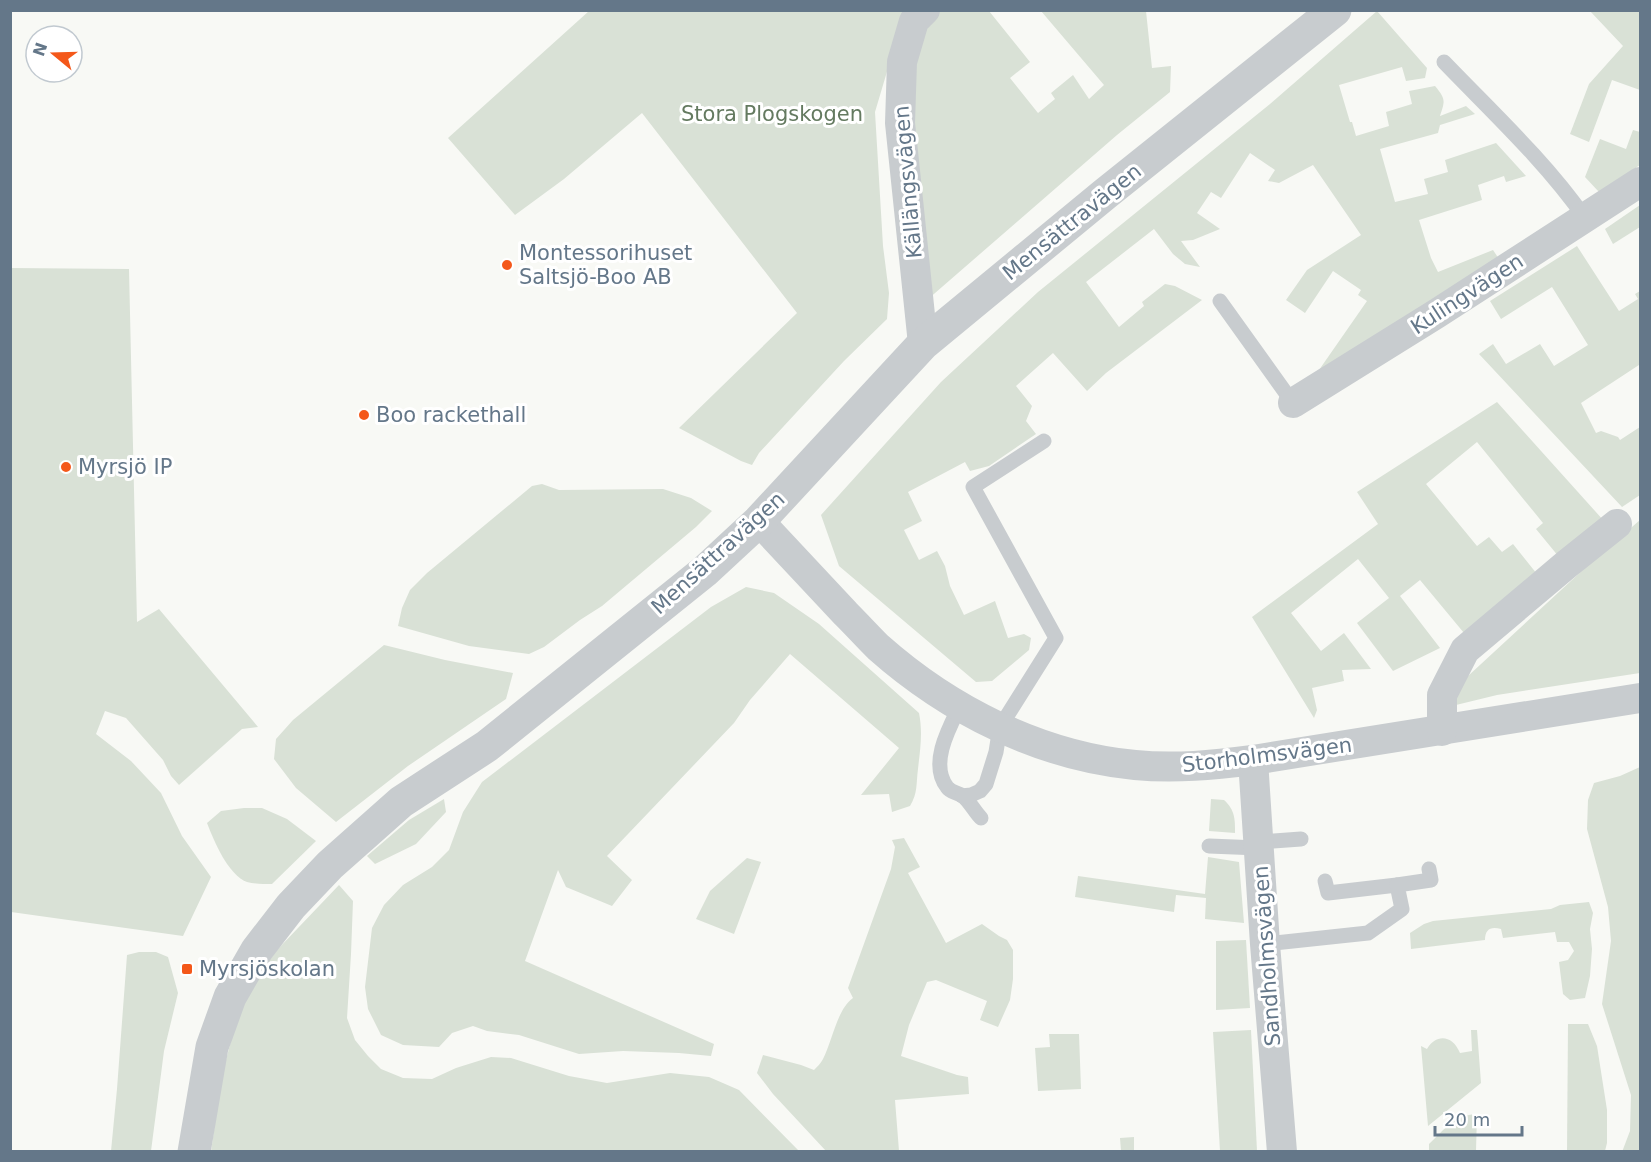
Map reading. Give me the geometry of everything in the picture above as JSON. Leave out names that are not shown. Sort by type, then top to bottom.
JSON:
[{"type":"street","name":"Mensättravägen","points":[[194,1152],[212,1047],[230,997],[257,950],[291,906],[330,865],[401,802],[487,746],[705,571],[759,521],[923,344],[1105,194],[1335,10]]},
{"type":"street","name":"Källängsvägen","points":[[920,16],[902,62],[900,123],[923,344]]},
{"type":"street","name":"Kulingvägen","points":[[1293,404],[1641,182]]},
{"type":"street","name":"Storholmsvägen","points":[[759,521],[878,646],[928,686],[981,719],[1037,743],[1078,755],[1135,765],[1197,766],[1253,760],[1641,698]]},
{"type":"street","points":[[1442,731],[1442,695],[1465,650],[1617,524]]},
{"type":"street","name":"Sandholmsvägen","points":[[1253,760],[1282,1152]]},
{"type":"lane","points":[[1444,62],[1550,174],[1585,218]]},
{"type":"lane","points":[[1220,301],[1293,404]]},
{"type":"lane","points":[[962,796],[980,791],[986,784],[996,752],[1000,727],[1056,638],[974,487],[1044,441]]},
{"type":"lane","points":[[960,706],[948,730],[941,752],[940,768],[946,786],[952,792],[962,796],[981,818]]},
{"type":"lane","points":[[1209,846],[1259,845],[1301,838]]},
{"type":"lane","points":[[1326,881],[1328,893],[1397,885],[1431,880],[1429,869]]},
{"type":"lane","points":[[1265,944],[1368,933],[1402,909],[1397,885]]},
{"type":"green space","name":"Stora Plogskogen","points":[[589,11],[905,11],[875,112],[883,246],[889,293],[887,319],[844,361],[759,453],[752,465],[679,428],[797,313],[642,113],[564,179],[515,215],[448,138]]},
{"type":"green space","points":[[937,11],[989,11],[1030,62],[1010,78],[1038,113],[1055,99],[1051,93],[1073,75],[1089,99],[1104,85],[1041,11],[1146,11],[1152,68],[1171,66],[1170,92],[927,300],[909,84],[923,30]]},
{"type":"green space","points":[[1377,11],[1427,68],[1425,78],[1406,81],[1402,67],[1339,85],[1356,136],[1389,126],[1386,112],[1412,104],[1409,91],[1435,86],[1444,100],[1440,116],[1466,106],[1475,114],[1440,125],[1438,133],[1380,149],[1395,202],[1428,194],[1424,179],[1448,172],[1445,160],[1496,143],[1526,176],[1506,182],[1504,176],[1478,185],[1482,200],[1419,220],[1438,272],[1493,250],[1499,259],[1319,370],[1367,301],[1358,295],[1361,290],[1333,271],[1305,313],[1286,300],[1307,270],[1361,235],[1313,165],[1279,183],[1268,181],[1275,170],[1250,153],[1221,198],[1211,192],[1197,213],[1220,229],[1193,240],[1181,241],[1200,267],[1185,264],[1173,254],[1154,229],[1086,282],[1119,327],[1144,306],[1142,302],[1165,284],[1175,286],[1202,300],[1106,373],[1087,391],[1053,353],[1016,386],[1032,406],[1026,421],[1036,434],[989,466],[970,471],[965,462],[908,492],[922,521],[904,530],[919,560],[937,551],[964,615],[995,601],[1008,638],[1024,634],[1031,638],[1029,650],[992,681],[976,682],[839,566],[821,515],[941,382],[1038,292],[1270,104]]},
{"type":"green space","points":[[1590,11],[1640,11],[1640,90],[1612,80],[1589,142],[1570,134],[1589,84],[1623,46]]},
{"type":"green space","points":[[1633,130],[1640,132],[1640,165],[1599,192],[1585,177],[1600,139],[1626,149]]},
{"type":"green space","points":[[1640,205],[1640,227],[1613,244],[1605,229]]},
{"type":"green space","points":[[1577,246],[1619,311],[1638,299],[1635,294],[1640,291],[1640,366],[1581,403],[1596,433],[1601,431],[1618,437],[1620,440],[1640,427],[1640,495],[1622,507],[1479,354],[1493,344],[1506,364],[1540,344],[1554,366],[1588,345],[1552,287],[1501,319],[1490,301]]},
{"type":"green space","points":[[11,268],[129,269],[137,622],[159,609],[258,727],[242,729],[179,785],[171,776],[163,760],[126,718],[105,711],[96,734],[131,761],[161,793],[182,836],[211,877],[183,936],[11,912]]},
{"type":"green space","points":[[1497,402],[1604,521],[1559,557],[1536,529],[1543,523],[1477,442],[1426,484],[1477,546],[1489,537],[1502,552],[1513,544],[1537,574],[1464,633],[1420,580],[1400,596],[1440,648],[1393,671],[1357,623],[1389,598],[1358,559],[1291,613],[1321,651],[1344,633],[1371,669],[1342,670],[1344,681],[1312,688],[1317,710],[1314,718],[1252,617],[1378,524],[1357,492]]},
{"type":"green space","points":[[542,484],[559,490],[663,489],[691,498],[712,511],[602,606],[544,647],[529,654],[469,646],[398,626],[402,608],[410,590],[427,573],[532,486]]},
{"type":"green space","points":[[1640,520],[1640,673],[1497,695],[1456,705],[1455,688]]},
{"type":"green space","points":[[746,587],[774,593],[819,624],[919,713],[920,748],[916,793],[913,801],[910,806],[892,812],[889,794],[861,795],[899,748],[790,654],[750,700],[734,723],[607,856],[632,880],[612,906],[566,887],[558,870],[525,961],[714,1044],[711,1056],[623,1051],[579,1054],[519,1035],[487,1031],[473,1026],[452,1033],[439,1047],[403,1045],[381,1035],[368,1009],[365,987],[372,928],[384,905],[403,885],[432,867],[449,850],[463,812],[482,782],[711,607]]},
{"type":"green space","points":[[384,645],[513,673],[506,699],[408,766],[336,822],[296,788],[274,759],[276,739],[293,720]]},
{"type":"green space","points":[[1640,767],[1640,1151],[1622,1152],[1630,1131],[1631,1095],[1602,1004],[1611,941],[1608,907],[1587,829],[1588,800],[1594,783],[1620,776]]},
{"type":"green space","points":[[444,799],[446,812],[416,844],[375,864],[367,856],[409,820]]},
{"type":"green space","points":[[1211,799],[1224,800],[1230,807],[1235,833],[1209,831]]},
{"type":"green space","points":[[262,808],[287,819],[316,841],[272,884],[256,884],[240,878],[222,857],[207,823],[221,811]]},
{"type":"green space","points":[[904,838],[920,867],[908,873],[946,943],[982,924],[1007,940],[1013,950],[1010,1000],[998,1027],[980,1020],[987,1001],[936,980],[927,982],[909,1025],[901,1056],[968,1077],[969,1094],[895,1100],[899,1151],[826,1151],[773,1094],[757,1073],[763,1055],[814,1070],[822,1060],[843,1010],[853,998],[848,988],[891,869],[895,847],[892,840]]},
{"type":"green space","points":[[1208,857],[1239,862],[1244,923],[1205,919],[1206,898],[1176,895],[1174,912],[1075,897],[1078,876],[1205,894]]},
{"type":"green space","points":[[747,858],[761,862],[734,934],[696,919],[710,891]]},
{"type":"green space","points":[[339,885],[353,901],[347,1018],[355,1040],[381,1069],[403,1078],[432,1079],[456,1068],[491,1057],[511,1058],[569,1076],[607,1083],[670,1073],[709,1077],[739,1090],[799,1151],[211,1152],[221,1079],[243,995],[277,950]]},
{"type":"green space","points":[[1589,902],[1593,913],[1590,929],[1592,949],[1590,976],[1585,998],[1570,1000],[1563,994],[1559,962],[1568,960],[1574,951],[1569,942],[1557,942],[1555,932],[1503,938],[1501,929],[1494,928],[1487,931],[1485,940],[1411,949],[1410,933],[1433,921],[1551,909],[1560,905]]},
{"type":"green space","points":[[1246,940],[1250,1008],[1216,1010],[1216,941]]},
{"type":"green space","points":[[156,952],[168,957],[178,993],[164,1051],[151,1151],[111,1151],[127,955]]},
{"type":"green space","points":[[1568,1024],[1588,1024],[1597,1046],[1607,1110],[1605,1151],[1567,1151]]},
{"type":"green space","points":[[1251,1030],[1257,1151],[1220,1151],[1213,1032]]},
{"type":"green space","points":[[1471,1030],[1477,1030],[1481,1083],[1428,1126],[1421,1046],[1427,1049],[1435,1040],[1444,1038],[1453,1043],[1460,1053],[1472,1051]]},
{"type":"green space","points":[[1049,1034],[1079,1034],[1081,1089],[1038,1091],[1035,1048],[1050,1047]]},
{"type":"green space","points":[[1477,1114],[1476,1151],[1429,1151],[1429,1144],[1450,1124],[1462,1117]]},
{"type":"green space","points":[[1134,1137],[1134,1151],[1121,1151],[1120,1138]]},
{"type":"place","name":"Montessorihuset Saltsjö-Boo AB","points":[[507,265]]},
{"type":"place","name":"Boo rackethall","points":[[364,415]]},
{"type":"place","name":"Myrsjö IP","points":[[66,467]]},
{"type":"place","name":"Myrsjöskolan","points":[[187,969]]}]
